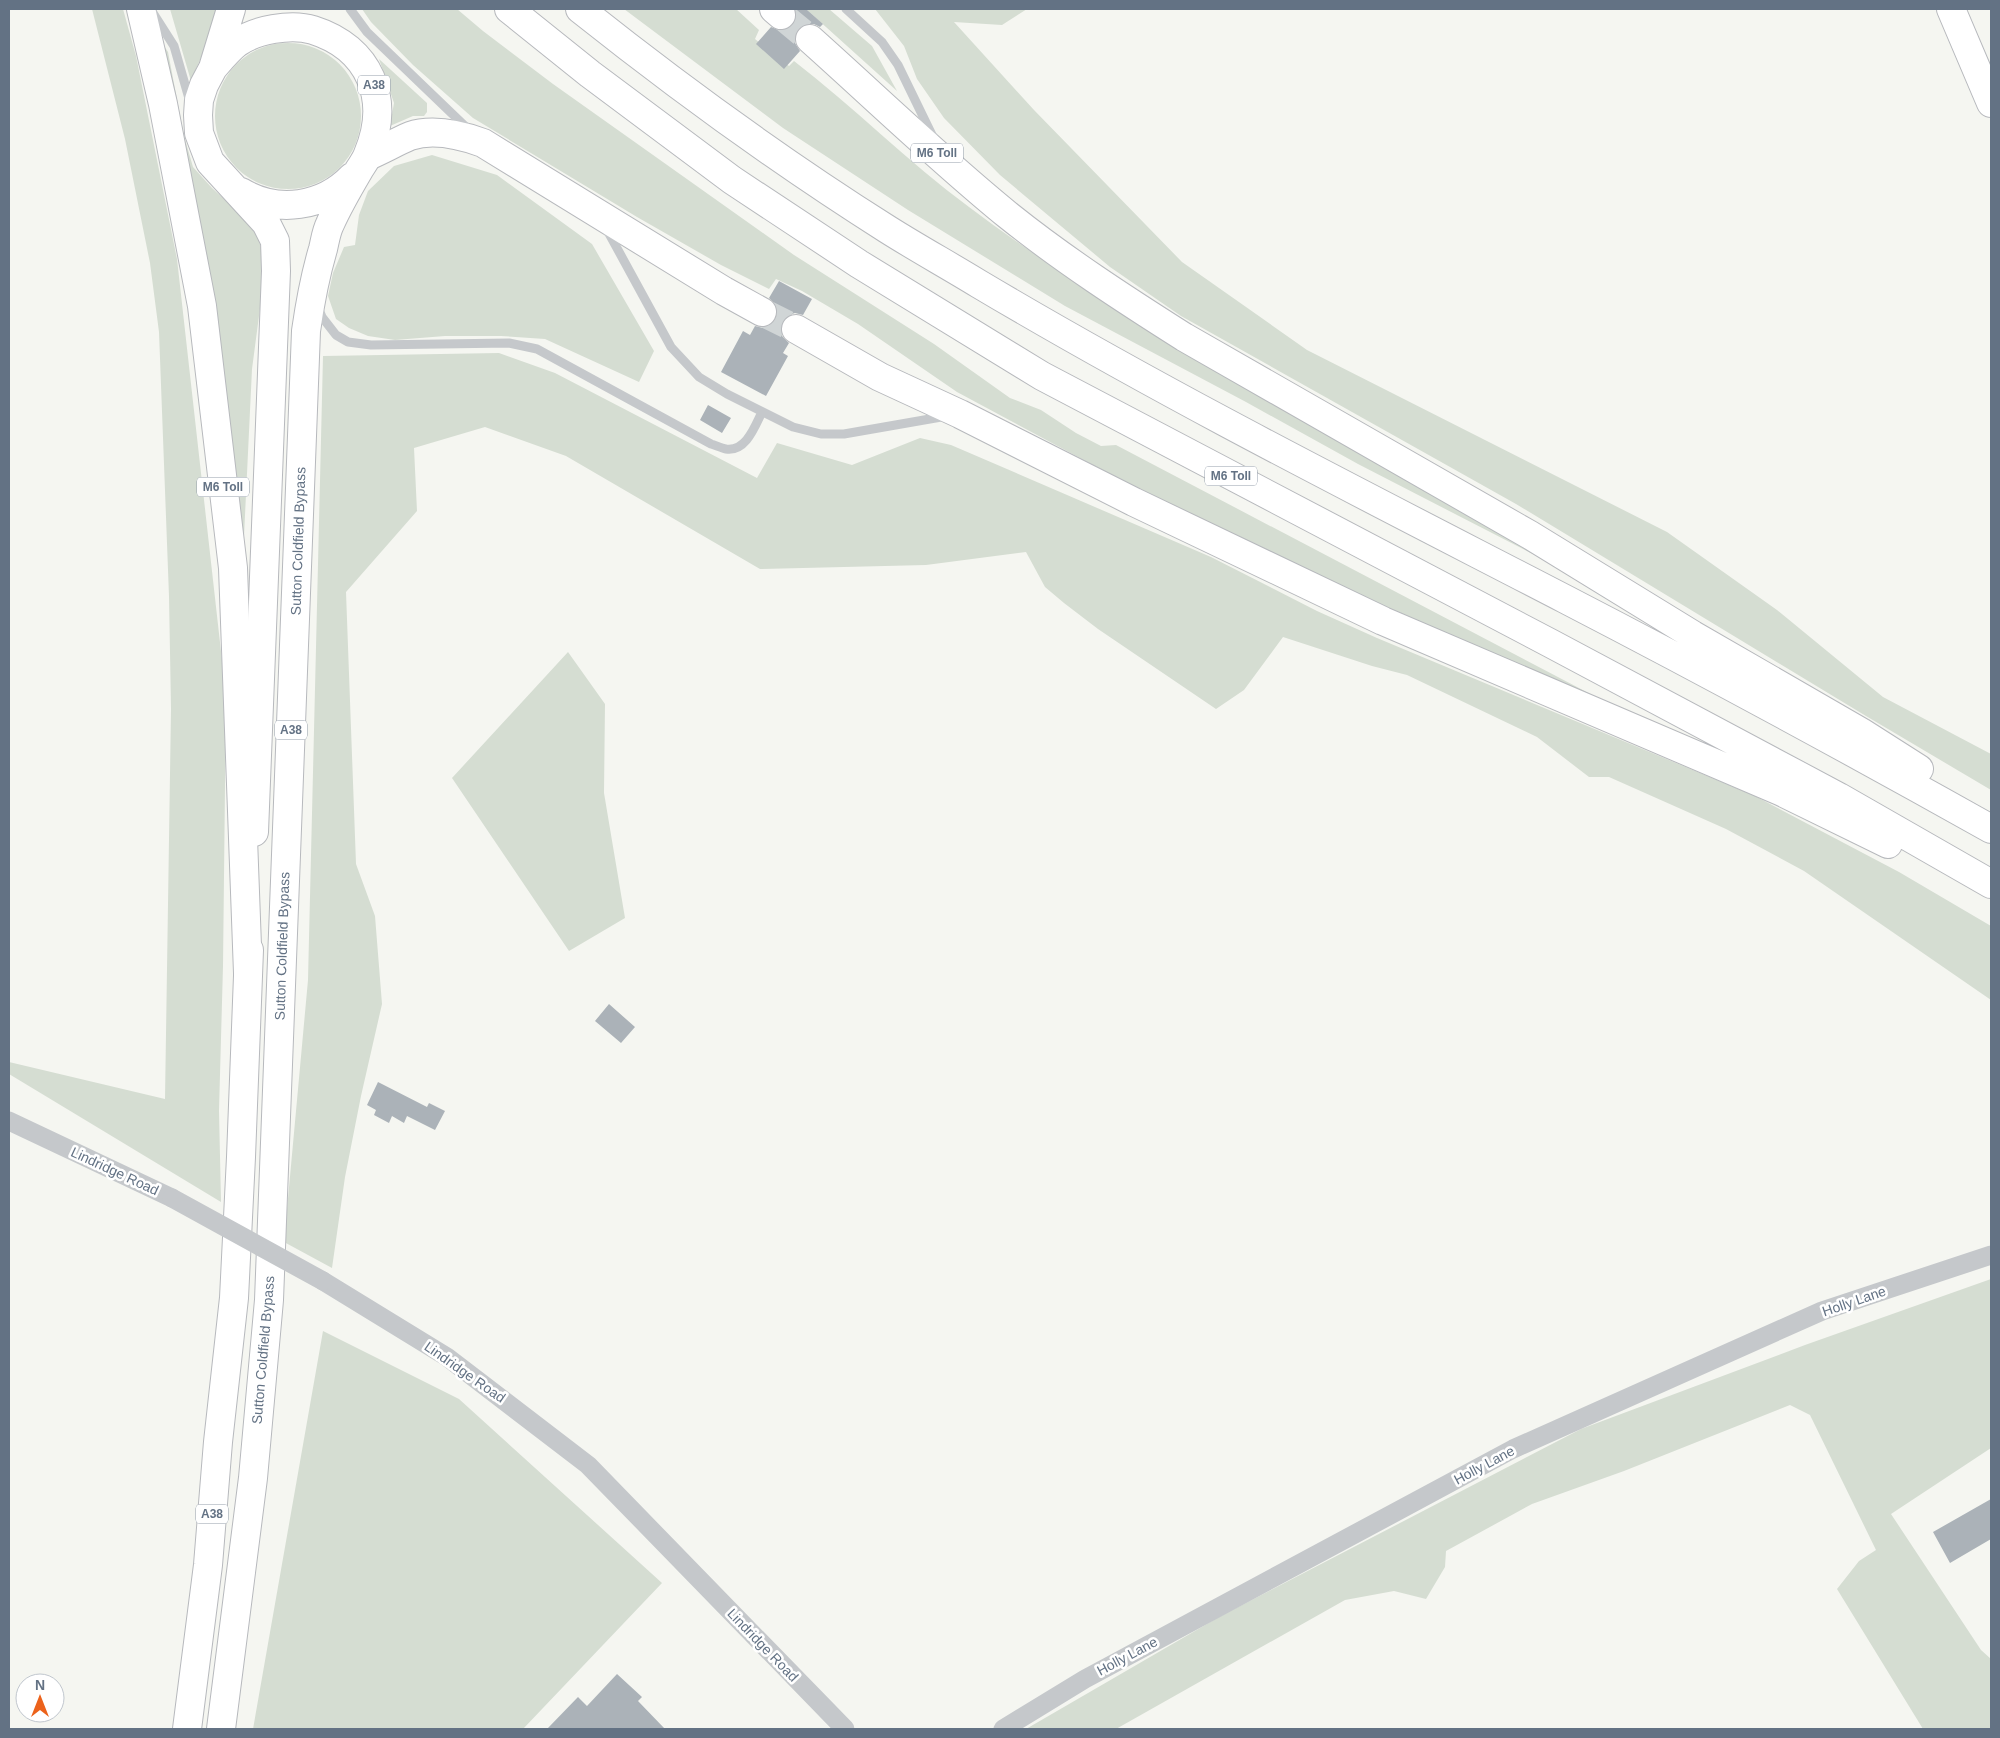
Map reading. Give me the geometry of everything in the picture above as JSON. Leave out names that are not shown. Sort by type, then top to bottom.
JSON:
[{"type":"highway","name":"M6 Toll","points":[[141,9],[163,104],[202,306],[233,568],[248,973]]},
{"type":"highway","name":"Sutton Coldfield Bypass","points":[[187,1729],[208,1565],[218,1442],[234,1298],[276,272],[275,241],[266,222],[210,162],[199,133],[198,115],[200,100],[231,9]]},
{"type":"highway","name":"Sutton Coldfield Bypass","points":[[292,9],[310,29]]},
{"type":"highway","name":"M6 Toll","points":[[509,9],[590,74],[732,180],[859,264],[1042,376],[1830,792],[1991,884]]},
{"type":"highway","points":[[580,9],[709,107],[800,171],[888,230],[1059,331],[1251,436],[1572,602],[1855,753],[1991,829]]},
{"type":"highway","points":[[1951,9],[1991,102]]},
{"type":"highway","name":"Sutton Coldfield Bypass","points":[[212,68],[237,43],[265,30],[286,28],[310,29],[329,35],[346,46],[361,60],[370,75],[375,90],[378,112],[376,133],[363,163],[329,225],[312,293],[306,331],[269,1300],[253,1478],[221,1729]]},
{"type":"highway","name":"M6 Toll","points":[[810,39],[1009,216],[1084,270],[1184,337],[1530,535],[1693,635],[1861,732],[1991,816]]},
{"type":"highway","points":[[363,163],[412,136],[438,133],[460,135],[483,143],[724,291],[762,312]]},
{"type":"highway","name":"Sutton Coldfield Bypass","points":[[230,185],[251,198],[267,203],[287,206],[308,203],[332,194],[344,185],[363,163]]},
{"type":"highway","points":[[796,329],[880,377],[960,414],[1143,506],[1383,620],[1782,792],[1991,895]]},
{"type":"street","name":"Lindridge Road","points":[[9,1121],[172,1198],[323,1281],[447,1357],[519,1410],[588,1465],[845,1729]]},
{"type":"street","name":"Holly Lane","points":[[1003,1729],[1085,1679],[1513,1449],[1822,1311],[1991,1255]]},
{"type":"lane","points":[[150,9],[174,46],[199,133]]},
{"type":"lane","points":[[350,9],[367,32],[483,143]]},
{"type":"lane","points":[[846,9],[882,42],[898,65],[944,160]]},
{"type":"lane","points":[[598,213],[671,347],[699,377],[727,394],[793,427],[821,434],[844,434],[960,414]]},
{"type":"lane","points":[[312,293],[322,317],[336,334],[348,342],[372,345],[509,343],[537,349],[711,444],[728,449],[741,445],[749,437],[762,412]]},
{"type":"shaded area","points":[[92,9],[123,9],[136,56],[177,259],[226,696],[223,966],[219,1111],[221,1202],[9,1074],[9,1062],[165,1099],[171,709],[169,596],[159,332],[150,263],[125,139]]},
{"type":"shaded area","points":[[170,9],[216,9],[213,29],[191,81]]},
{"type":"shaded area","points":[[362,9],[457,9],[553,84],[794,255],[934,344],[1010,398],[1041,410],[1076,433],[1101,446],[1116,445],[1598,698],[1597,700],[1409,621],[1179,511],[957,392],[858,324],[802,291],[776,279],[769,289],[721,265],[637,217],[473,118],[413,65],[371,22]]},
{"type":"shaded area","points":[[624,9],[736,9],[759,30],[755,39],[789,66],[794,61],[946,190],[1044,260],[1122,311],[1587,582],[1358,464],[1065,306],[908,210],[783,128]]},
{"type":"shaded area","points":[[806,9],[829,9],[872,46],[897,91]]},
{"type":"shaded area","points":[[875,9],[1027,9],[1002,25],[954,22],[1034,110],[1182,262],[1307,350],[1667,532],[1777,610],[1883,697],[1991,754],[1991,790],[1516,504],[1181,316],[1110,267],[1000,175],[944,118],[917,79],[904,46]]},
{"type":"shaded area","points":[[155,32],[168,52],[184,136],[193,167],[212,188],[247,220],[258,238],[266,263],[252,369],[242,578],[231,431],[196,208]]},
{"type":"shaded area","points":[[288,43],[316,49],[339,65],[355,88],[361,116],[355,144],[339,167],[316,183],[288,189],[260,183],[237,167],[221,144],[215,116],[221,88],[237,65],[260,49]]},
{"type":"shaded area","points":[[379,59],[427,103],[427,112],[424,116],[413,116],[390,126],[394,103]]},
{"type":"shaded area","points":[[432,155],[497,175],[592,244],[654,351],[639,382],[545,339],[501,336],[445,336],[395,340],[368,336],[349,328],[336,319],[328,296],[333,273],[344,247],[355,245],[359,215],[368,191],[394,166]]},
{"type":"shaded area","points":[[499,353],[555,373],[757,478],[777,443],[852,465],[920,438],[951,445],[1211,557],[1317,611],[1377,638],[1755,796],[1899,872],[1991,926],[1991,1000],[1804,871],[1726,829],[1609,777],[1589,777],[1537,737],[1407,675],[1372,666],[1283,637],[1244,690],[1216,709],[1098,629],[1064,603],[1045,587],[1026,552],[926,565],[760,569],[566,456],[485,427],[414,448],[417,511],[346,592],[356,864],[375,916],[382,1004],[345,1177],[332,1268],[284,1242],[308,980],[323,356]]},
{"type":"shaded area","points":[[568,652],[605,704],[604,793],[625,918],[569,951],[452,778]]},
{"type":"shaded area","points":[[1991,1279],[1991,1448],[1891,1514],[1981,1650],[1991,1659],[1991,1729],[1923,1729],[1837,1589],[1859,1561],[1876,1550],[1810,1415],[1790,1405],[1624,1471],[1532,1504],[1446,1551],[1445,1567],[1426,1599],[1394,1591],[1345,1600],[1116,1729],[1026,1729],[1219,1617],[1581,1429],[1805,1345]]},
{"type":"shaded area","points":[[323,1331],[459,1399],[662,1583],[523,1729],[253,1729]]},
{"type":"building","points":[[795,9],[806,9],[823,24],[820,27],[814,24],[806,24],[798,29],[795,43],[800,51],[784,69],[756,44],[771,27],[786,30],[792,26],[796,17]]},
{"type":"building","points":[[779,281],[812,299],[803,315],[795,313],[789,315],[782,322],[780,330],[782,336],[789,343],[783,353],[788,356],[766,396],[721,372],[743,331],[750,335],[755,326],[763,328],[775,320],[778,311],[775,304],[769,298]]},
{"type":"building","points":[[708,405],[731,418],[722,433],[700,420]]},
{"type":"building","points":[[609,1004],[635,1027],[621,1043],[595,1021]]},
{"type":"building","points":[[378,1082],[427,1107],[429,1103],[445,1111],[435,1130],[407,1116],[404,1123],[392,1116],[389,1123],[374,1115],[376,1110],[367,1105]]},
{"type":"building","points":[[1991,1499],[1991,1539],[1950,1563],[1933,1532]]},
{"type":"building","points":[[617,1674],[642,1697],[638,1701],[665,1729],[547,1729],[578,1697],[587,1706]]},
{"type":"tunnel","points":[[781,15],[810,39]]},
{"type":"tunnel","points":[[762,312],[796,329]]}]
